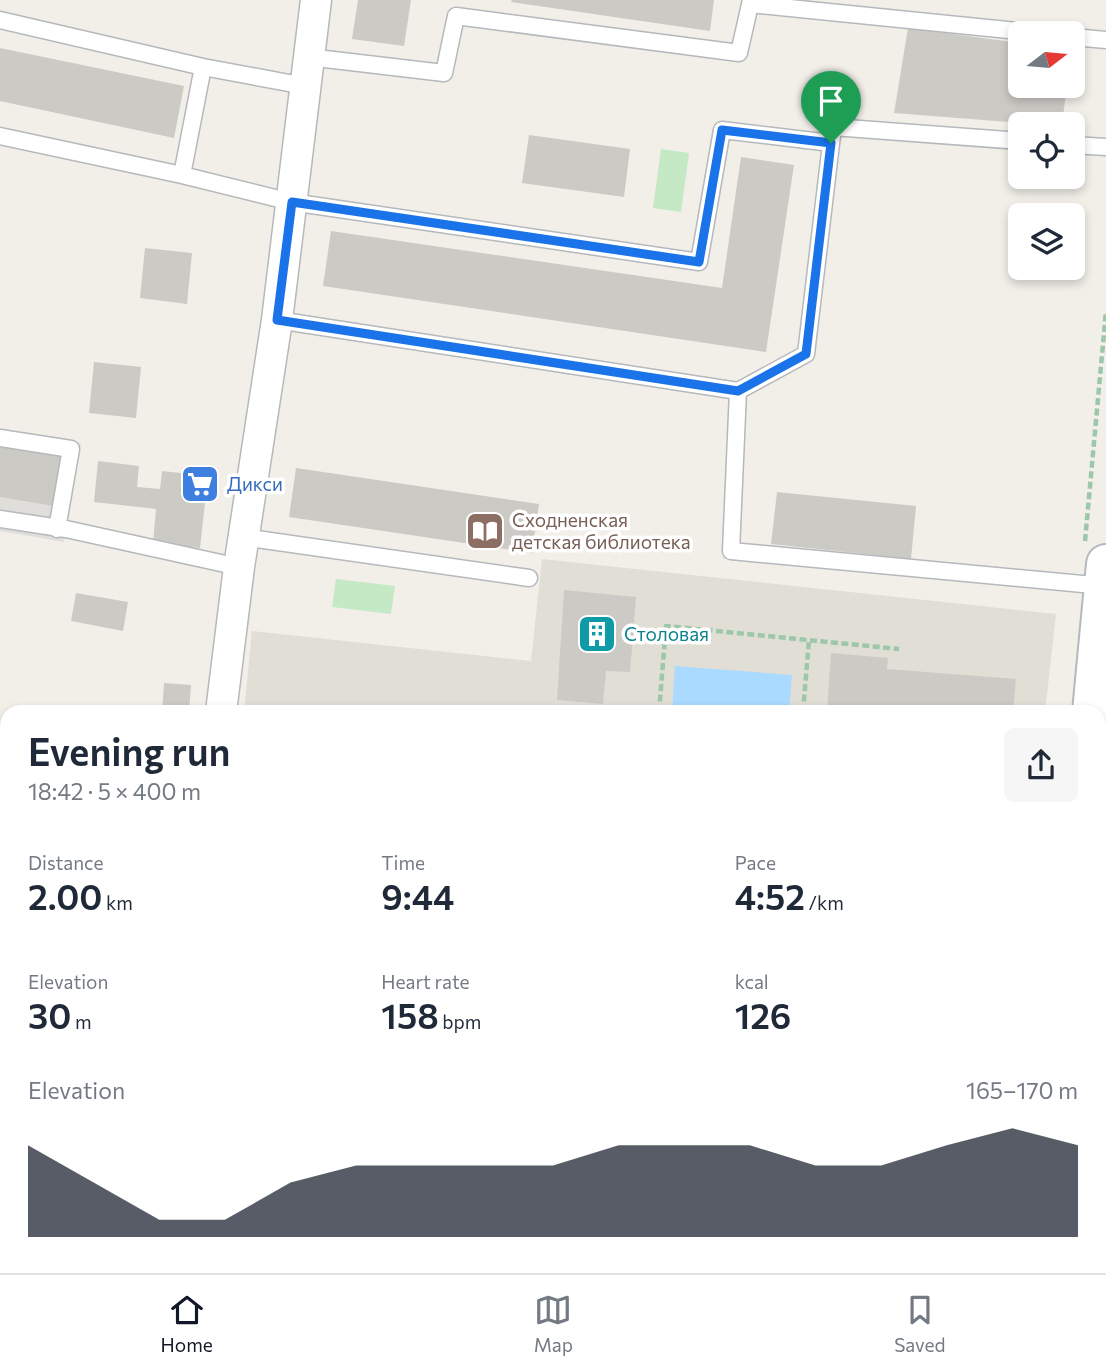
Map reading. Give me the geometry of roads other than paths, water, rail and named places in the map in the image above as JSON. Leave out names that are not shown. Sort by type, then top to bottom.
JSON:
[{"type":"street","points":[[222,705],[243,537],[277,320],[316,0]]},
{"type":"street","points":[[1092,705],[1097,578]]},
{"type":"lane","points":[[309,57],[444,73],[456,16],[739,53],[750,2],[1008,30]]},
{"type":"lane","points":[[0,20],[204,67],[305,86]]},
{"type":"lane","points":[[1085,38],[1106,40]]},
{"type":"lane","points":[[182,175],[204,67]]},
{"type":"lane","points":[[277,320],[738,391],[806,354],[834,127],[1008,140]]},
{"type":"lane","points":[[0,136],[292,202],[699,262],[722,130],[831,143]]},
{"type":"lane","points":[[1085,146],[1106,147]]},
{"type":"lane","points":[[738,391],[731,551],[1097,578]]},
{"type":"lane","points":[[0,438],[71,449],[57,528]]},
{"type":"lane","points":[[0,519],[66,529],[239,567]]},
{"type":"lane","points":[[243,537],[529,578]]},
{"type":"water","points":[[675,666],[792,675],[790,705],[672,705]]},
{"type":"place","name":"Дикси","points":[[200,484]]},
{"type":"place","name":"Сходненская детская библиотека","points":[[485,531]]},
{"type":"place","name":"Столовая","points":[[597,634]]}]
